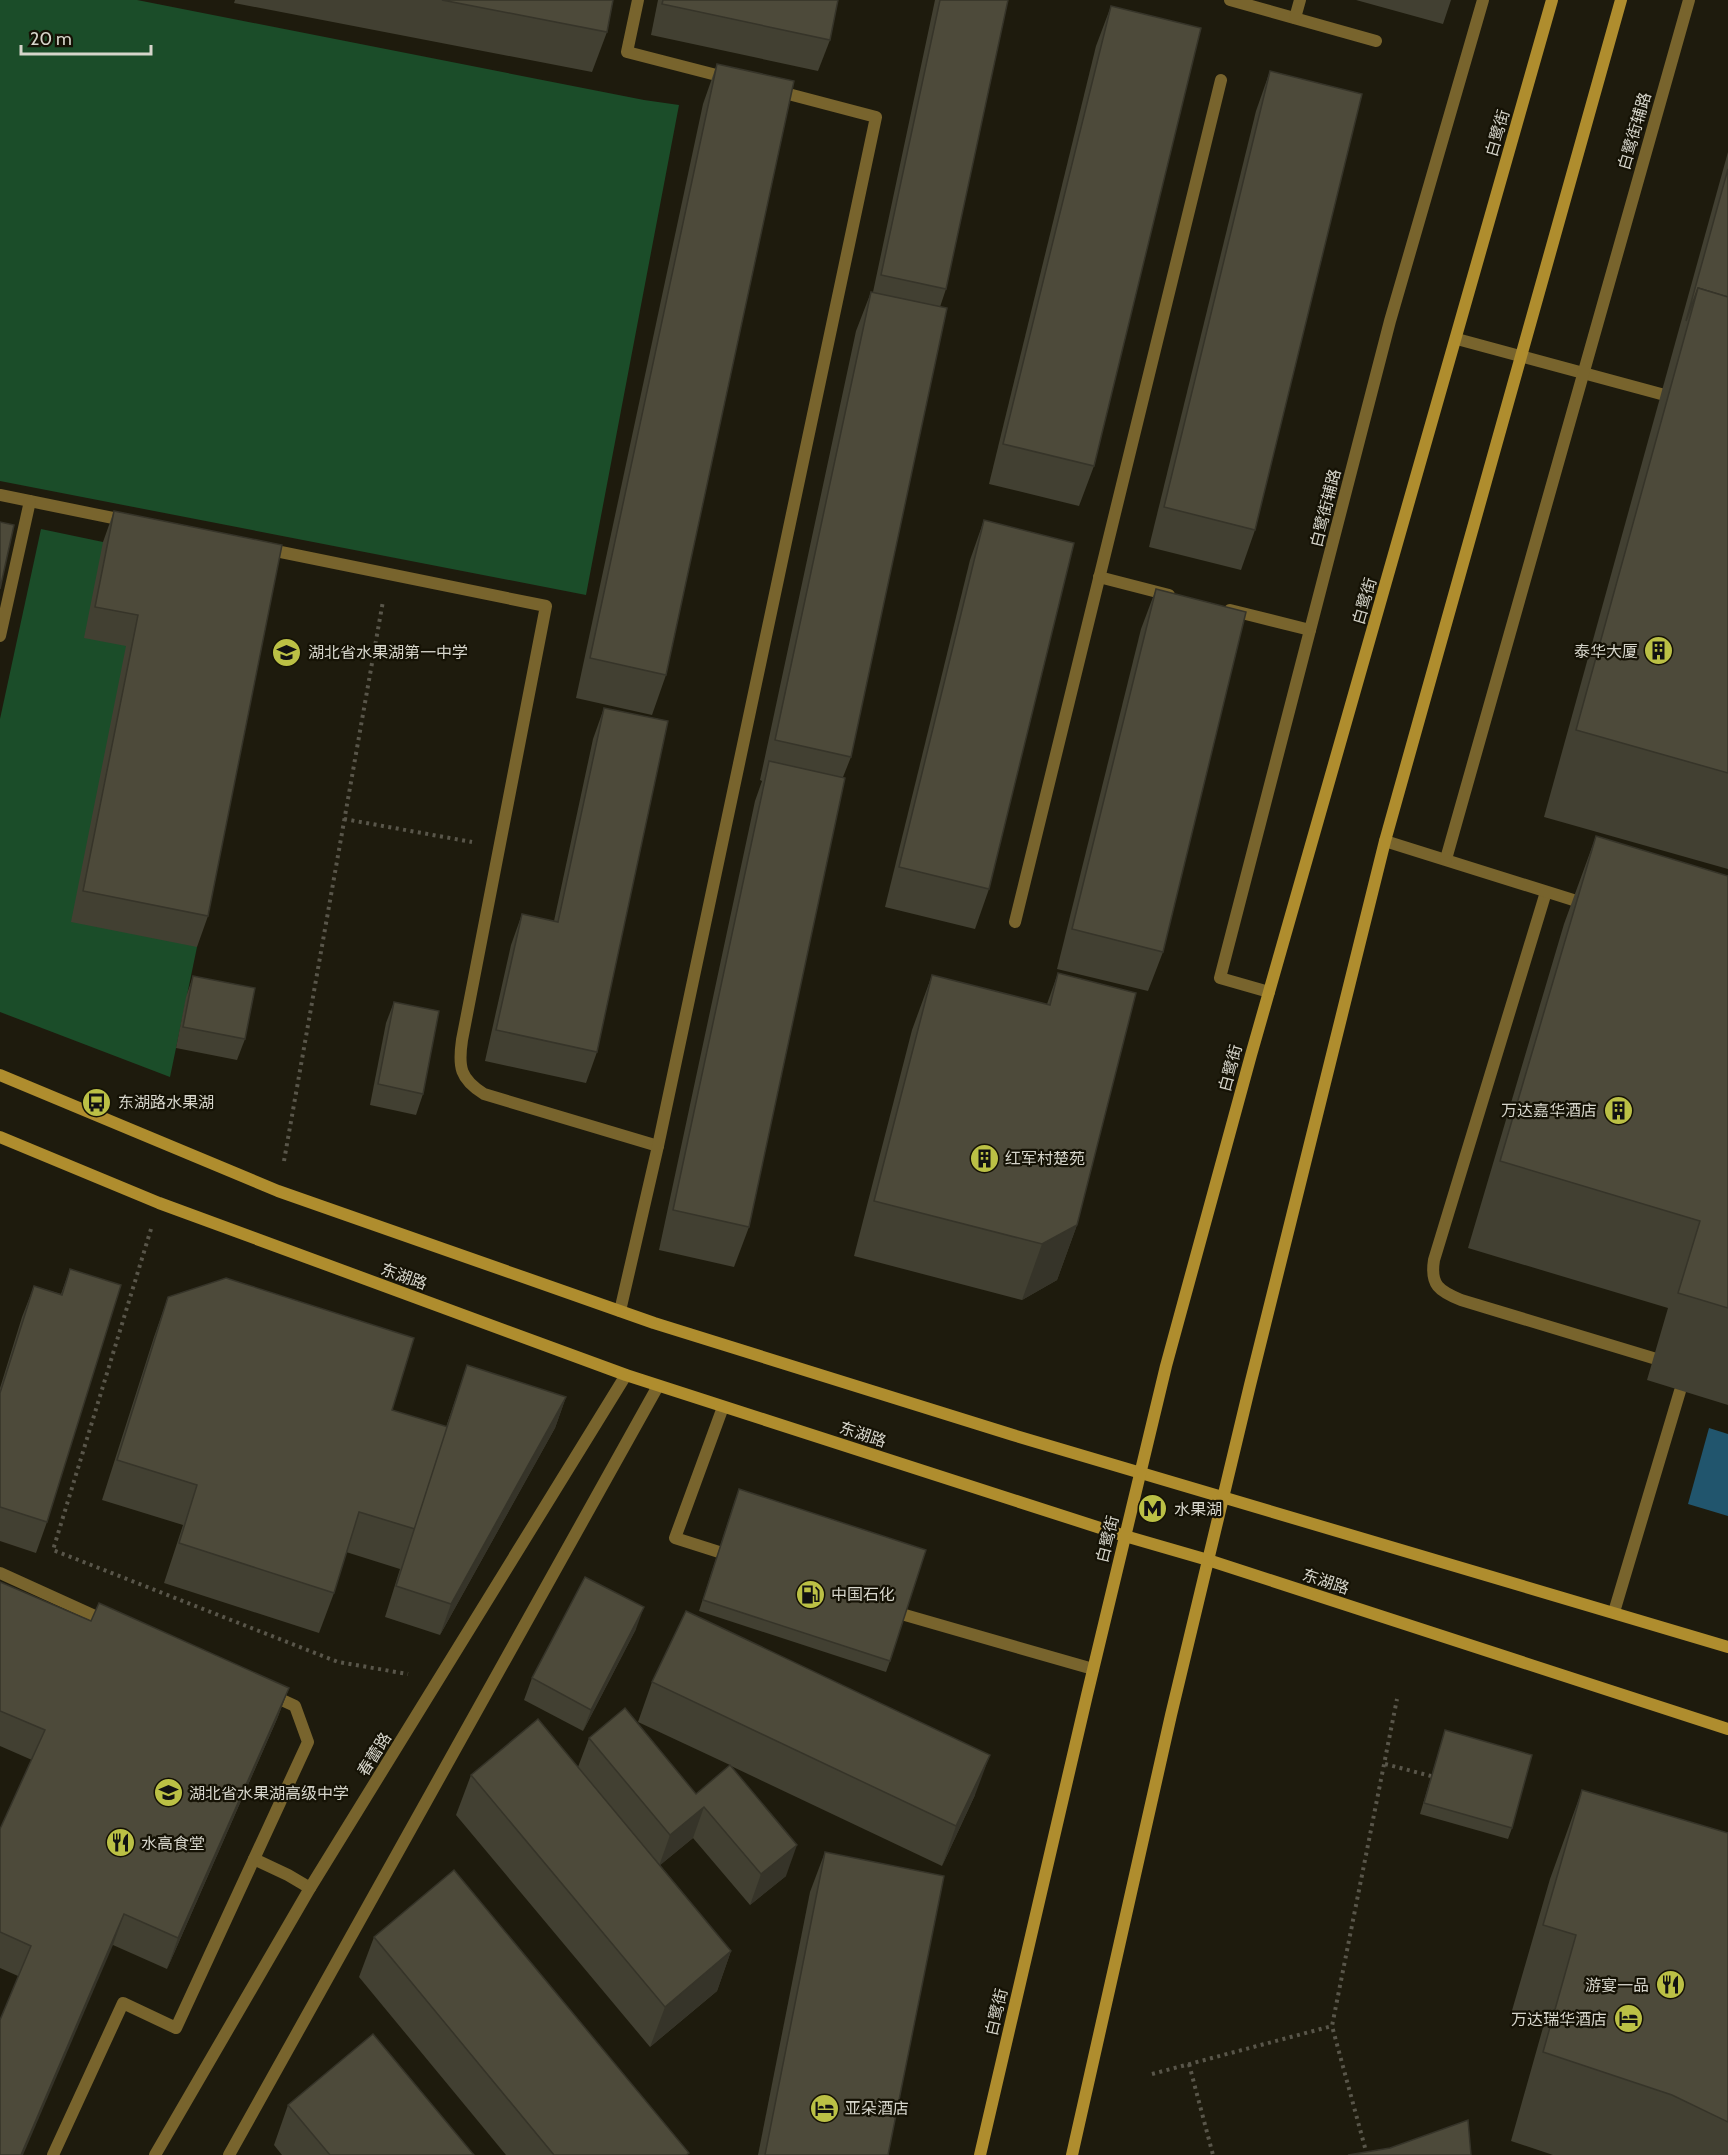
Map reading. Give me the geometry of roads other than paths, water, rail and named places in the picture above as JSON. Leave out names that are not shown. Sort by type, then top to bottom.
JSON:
[{"type":"main road","name":"白鹭街","points":[[980,2155],[1166,1366],[1269,992],[1552,0]]},
{"type":"main road","points":[[1072,2155],[1168,1726],[1385,841],[1621,0]]},
{"type":"main road","points":[[0,1075],[278,1191],[620,1311],[991,1428],[1728,1647]]},
{"type":"main road","name":"东湖路","points":[[0,1137],[159,1203],[658,1386],[1125,1536],[1208,1560],[1728,1729]]},
{"type":"street","points":[[638,0],[627,52],[740,81]]},
{"type":"street","points":[[1230,0],[1376,41]]},
{"type":"street","points":[[1295,18],[1300,0]]},
{"type":"street","name":"白鹭街辅路","points":[[1269,992],[1220,978],[1390,321],[1483,0]]},
{"type":"street","name":"白鹭街辅路","points":[[1446,860],[1689,0]]},
{"type":"street","points":[[1015,922],[1221,80]]},
{"type":"street","points":[[620,1311],[658,1146],[876,117],[763,87]]},
{"type":"street","points":[[1457,339],[1661,394]]},
{"type":"street","points":[[0,495],[146,525]]},
{"type":"street","points":[[0,636],[30,501]]},
{"type":"street","points":[[249,546],[546,606],[462,1040],[461,1069],[472,1087],[484,1094],[658,1146]]},
{"type":"street","points":[[1099,578],[1177,597]]},
{"type":"street","points":[[1221,608],[1310,630]]},
{"type":"street","points":[[1385,841],[1603,909]]},
{"type":"street","points":[[1546,892],[1434,1260],[1432,1270],[1434,1281],[1442,1291],[1461,1300],[1653,1358]]},
{"type":"street","name":"春蕾路","points":[[155,2155],[310,1888],[626,1375]]},
{"type":"street","points":[[229,2155],[658,1386]]},
{"type":"street","points":[[1614,1612],[1680,1390]]},
{"type":"street","points":[[719,1552],[675,1538],[723,1407]]},
{"type":"street","points":[[0,1573],[120,1627]]},
{"type":"street","points":[[905,1615],[1093,1669]]},
{"type":"street","points":[[53,2155],[123,2003],[176,2028],[308,1742],[295,1706],[262,1691]]},
{"type":"street","points":[[254,1859],[310,1888]]},
{"type":"water","points":[[1709,1428],[1728,1434],[1728,1516],[1688,1504]]},
{"type":"place","name":"泰华大厦","points":[[1659,651]]},
{"type":"place","name":"湖北省水果湖第一中学","points":[[287,652]]},
{"type":"place","name":"东湖路水果湖","points":[[97,1102]]},
{"type":"place","name":"万达嘉华酒店","points":[[1618,1110]]},
{"type":"place","name":"红军村楚苑","points":[[984,1158]]},
{"type":"place","name":"水果湖","points":[[1153,1509]]},
{"type":"place","name":"中国石化","points":[[810,1594]]},
{"type":"place","name":"湖北省水果湖高级中学","points":[[168,1793]]},
{"type":"place","name":"水高食堂","points":[[120,1843]]},
{"type":"place","name":"游宴一品","points":[[1670,1985]]},
{"type":"place","name":"万达瑞华酒店","points":[[1628,2019]]},
{"type":"place","name":"亚朵酒店","points":[[824,2108]]}]
